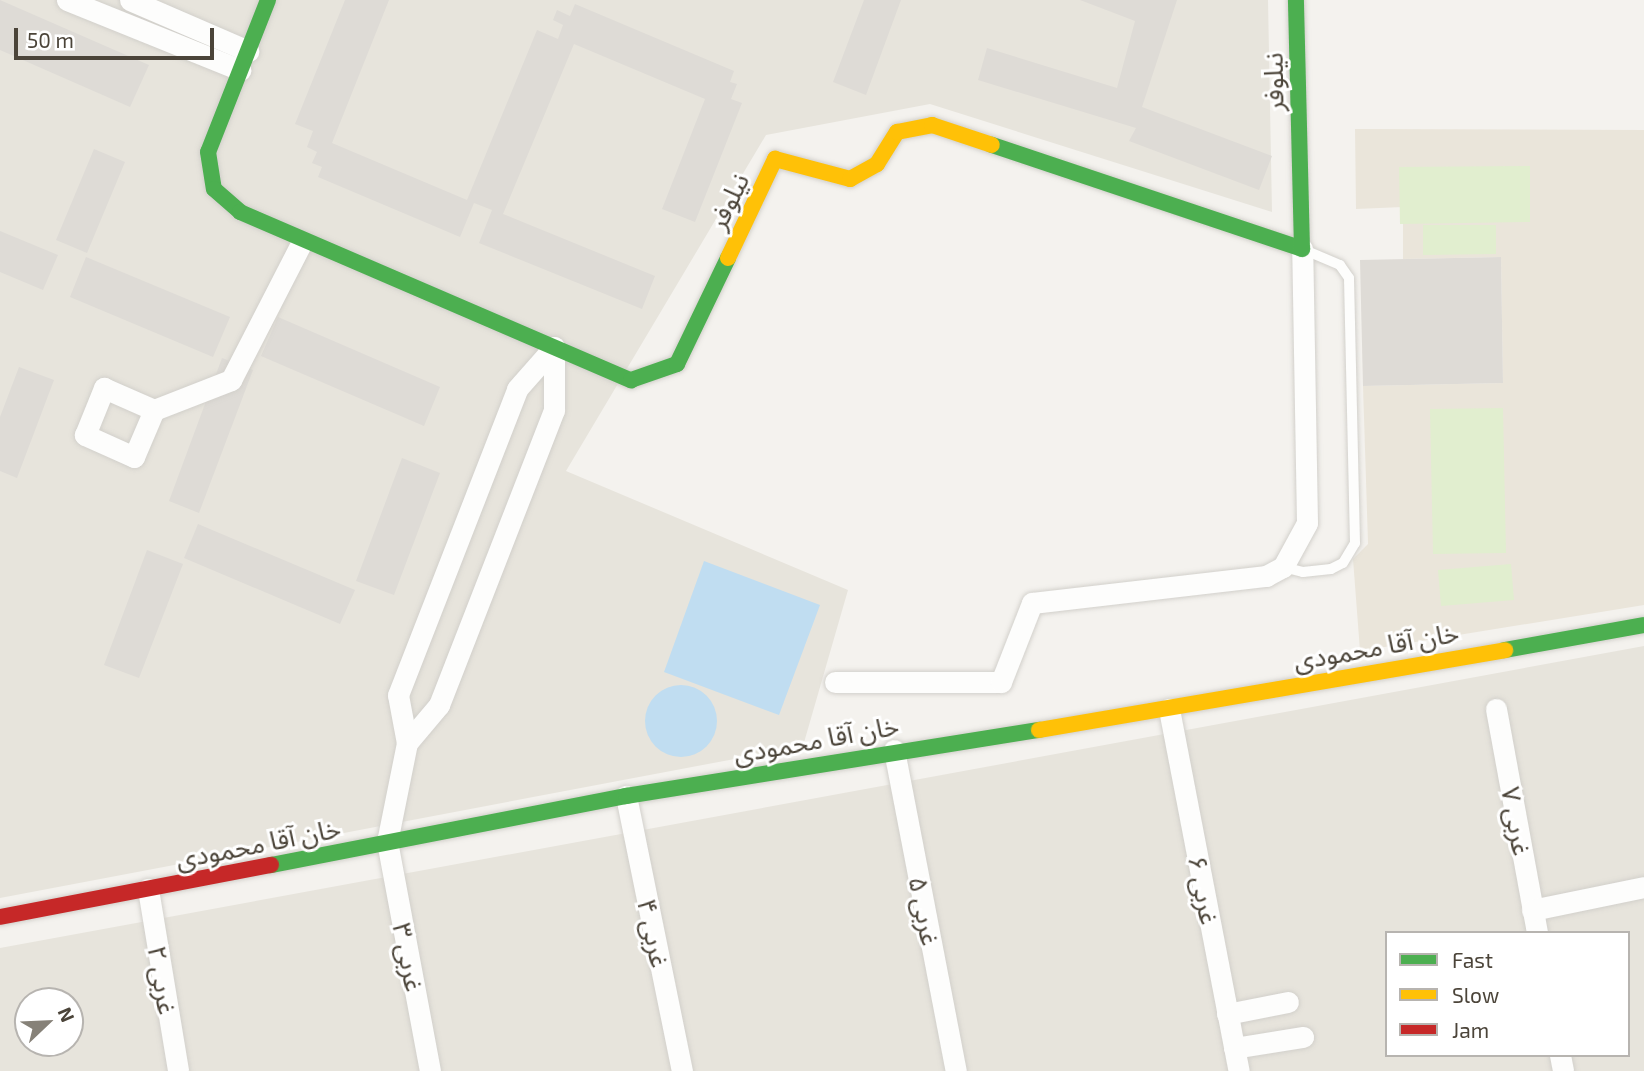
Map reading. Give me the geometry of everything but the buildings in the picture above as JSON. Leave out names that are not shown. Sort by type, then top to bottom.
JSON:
[{"type":"street","points":[[66,0],[244,61]]},
{"type":"street","points":[[130,0],[244,61]]},
{"type":"street","name":"نیلوفر","points":[[268,0],[208,152],[214,189],[240,212],[302,242],[631,380],[677,364],[775,159],[850,179],[877,164],[897,132],[932,125],[1302,249],[1296,0]]},
{"type":"street","points":[[154,410],[232,380],[302,242]]},
{"type":"street","points":[[835,682],[1001,682],[1032,603],[1266,576],[1283,567],[1307,523],[1302,249]]},
{"type":"street","points":[[407,743],[439,705],[554,410],[554,347]]},
{"type":"street","points":[[387,842],[407,743],[398,695],[517,389],[554,347]]},
{"type":"street","name":"خان آقا محمودی","points":[[0,917],[626,796],[894,750],[1169,709],[1644,625]]},
{"type":"street","name":"۶ غربی","points":[[1169,709],[1238,1071]]},
{"type":"street","name":"۷ غربی","points":[[1496,709],[1536,931]]},
{"type":"street","name":"۵ غربی","points":[[894,750],[956,1071]]},
{"type":"street","name":"۴ غربی","points":[[626,796],[682,1071]]},
{"type":"street","name":"۳ غربی","points":[[387,842],[430,1071]]},
{"type":"street","points":[[1532,910],[1644,887]]},
{"type":"street","name":"۲ غربی","points":[[148,889],[178,1071]]},
{"type":"street","points":[[1227,1014],[1288,1002]]},
{"type":"street","points":[[1234,1048],[1303,1037]]},
{"type":"lane","points":[[1283,567],[1303,572],[1331,569],[1343,563],[1355,543],[1349,278],[1340,265],[1302,249]]},
{"type":"shaded area","points":[[0,0],[1268,0],[1272,212],[930,104],[766,135],[566,471],[848,590],[803,746],[0,898]]},
{"type":"shaded area","points":[[1355,129],[1644,130],[1644,605],[1360,651],[1353,559],[1368,544],[1363,386],[1503,383],[1501,257],[1403,259],[1403,207],[1356,209]]},
{"type":"shaded area","points":[[1644,646],[1644,1071],[0,1071],[0,948]]},
{"type":"green space","points":[[1530,166],[1530,222],[1400,224],[1399,167]]},
{"type":"green space","points":[[1423,225],[1496,225],[1496,254],[1423,255]]},
{"type":"green space","points":[[1503,408],[1506,553],[1433,554],[1430,409]]},
{"type":"green space","points":[[1511,564],[1514,600],[1441,606],[1438,570]]},
{"type":"water","points":[[704,561],[820,605],[779,715],[664,672]]},
{"type":"water","points":[[681,685],[701,691],[711,701],[717,721],[711,741],[701,751],[681,757],[661,751],[651,741],[645,721],[651,701],[661,691]]},
{"type":"traffic: fast","points":[[268,0],[208,152],[214,189],[240,212],[631,380],[677,364],[728,258]]},
{"type":"traffic: fast","points":[[992,145],[1302,249],[1296,0]]},
{"type":"traffic: fast","points":[[1505,650],[1644,625]]},
{"type":"traffic: fast","points":[[271,865],[626,796],[1039,730]]},
{"type":"traffic: slow","points":[[728,258],[775,159],[850,179],[877,164],[897,132],[932,125],[992,145]]},
{"type":"traffic: slow","points":[[1039,730],[1505,650]]},
{"type":"traffic: jam","points":[[0,917],[271,865]]}]
